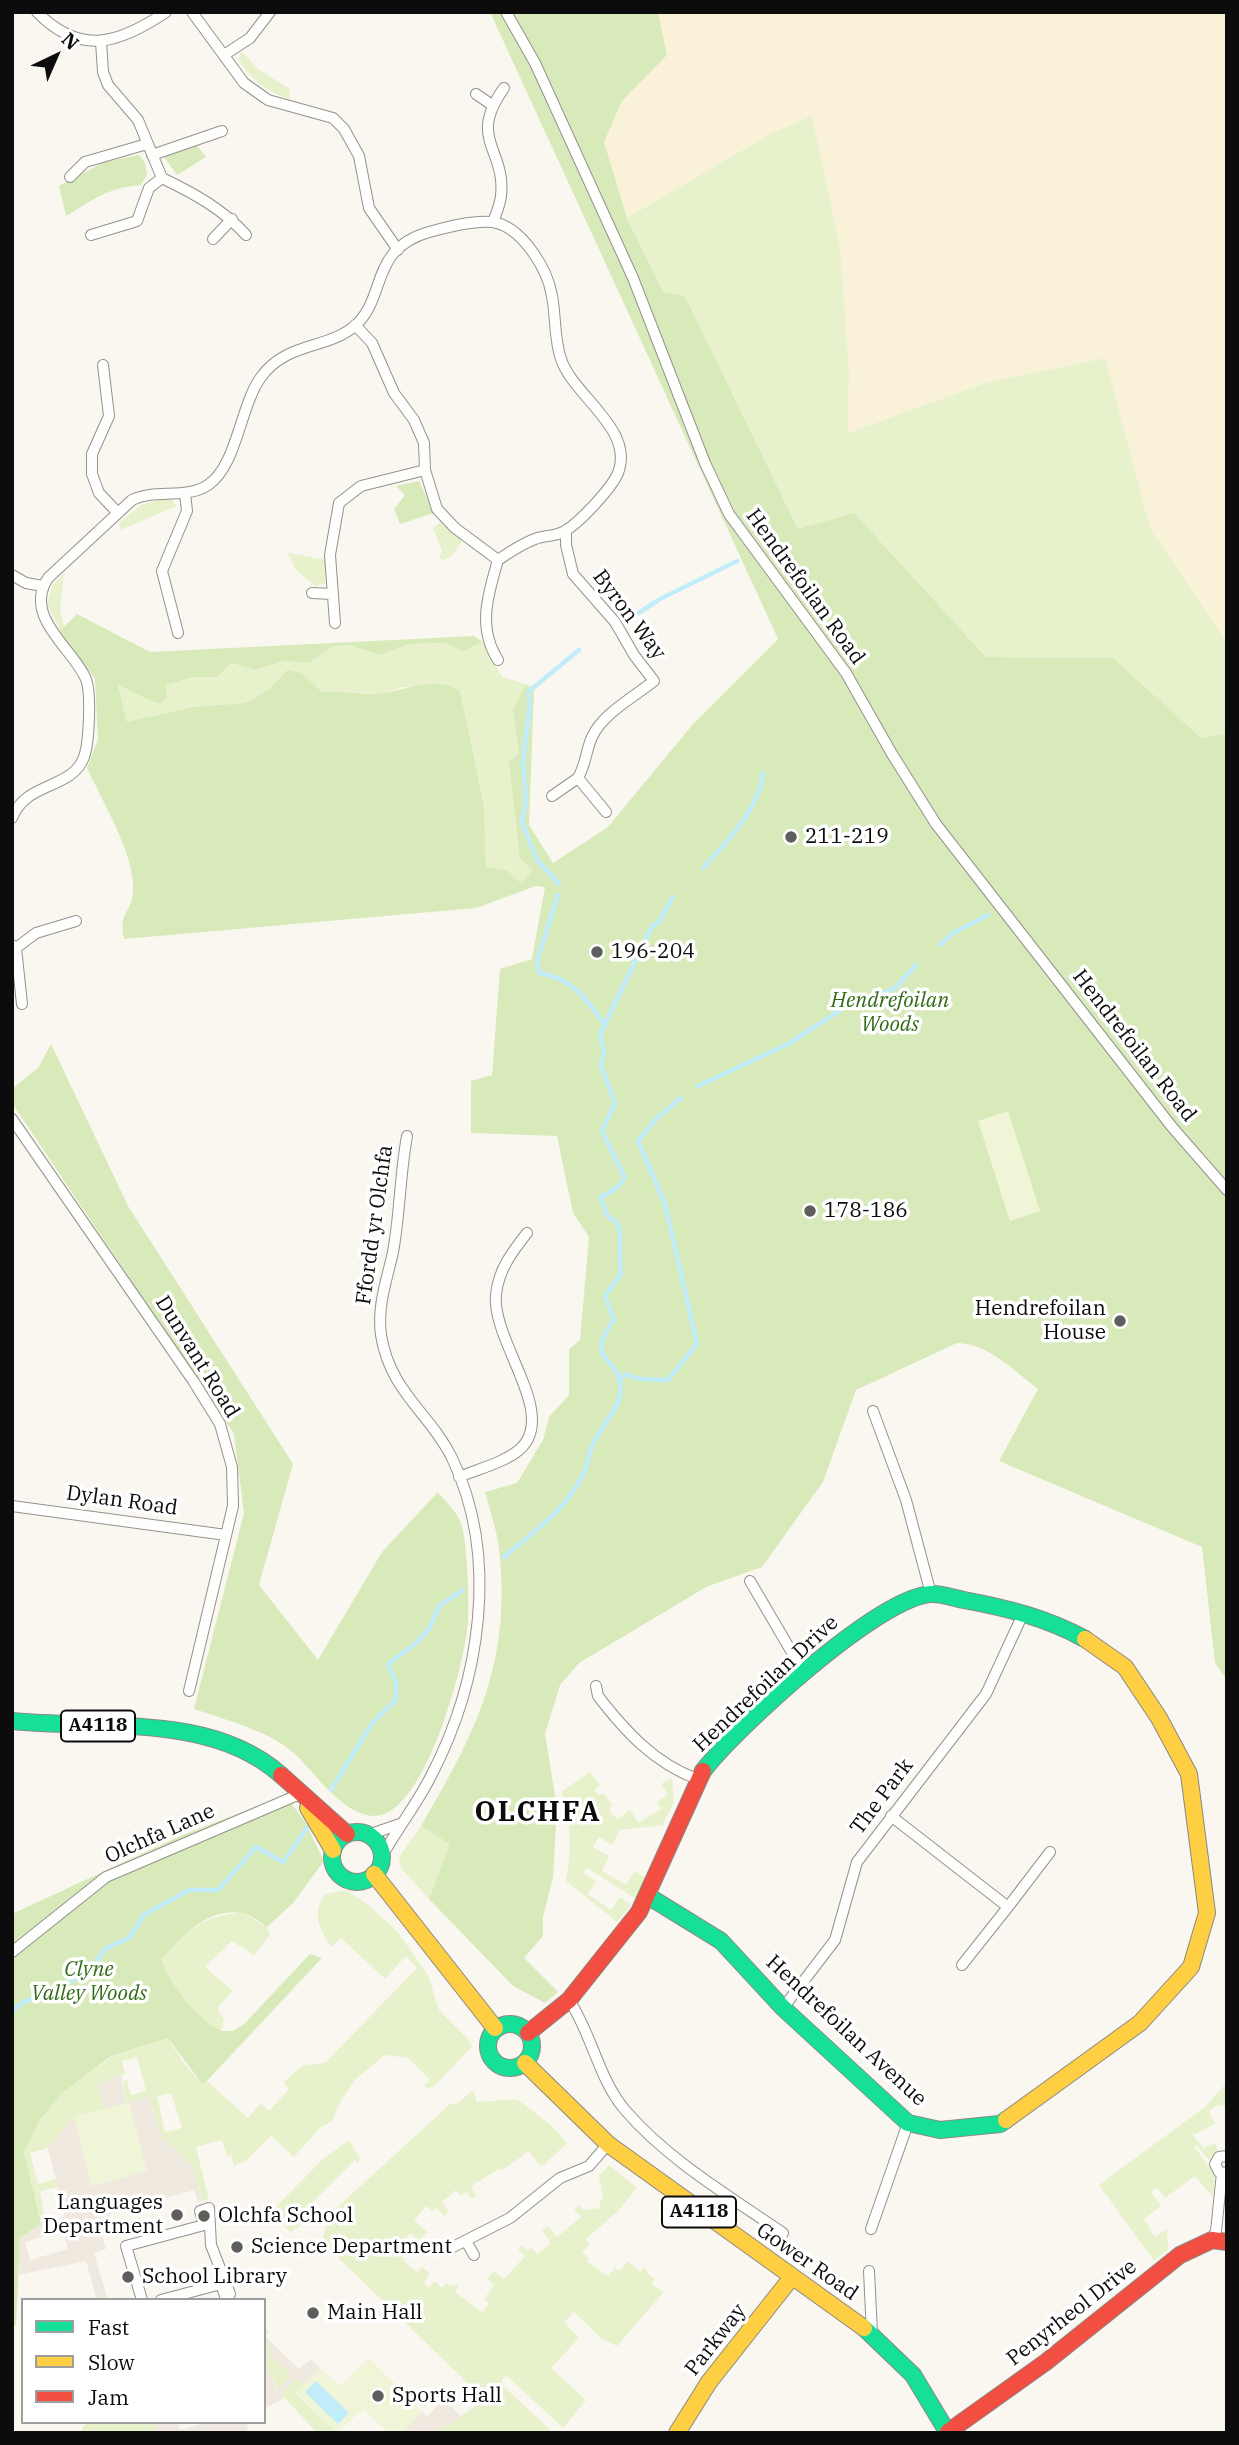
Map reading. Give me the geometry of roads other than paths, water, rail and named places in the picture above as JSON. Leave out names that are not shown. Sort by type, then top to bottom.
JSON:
[{"type":"street","points":[[37,12],[57,29],[78,39],[101,41],[122,38],[166,12]]},
{"type":"street","points":[[192,12],[244,83],[268,100],[318,112],[333,118],[344,129],[359,156],[369,208],[398,250]]},
{"type":"street","points":[[224,55],[250,38],[270,12]]},
{"type":"street","name":"Hendrefoilan Road","points":[[506,12],[535,63],[633,278],[705,463],[729,514],[846,673],[936,824],[1172,1127],[1227,1190]]},
{"type":"street","points":[[101,41],[103,72],[108,85],[138,120],[162,178],[232,219],[246,235]]},
{"type":"street","points":[[494,222],[501,195],[498,166],[486,126],[492,105],[504,88]]},
{"type":"street","points":[[476,94],[492,105]]},
{"type":"street","points":[[70,177],[85,162],[149,150],[222,131]]},
{"type":"street","points":[[91,235],[137,221],[149,188],[162,178]]},
{"type":"street","points":[[213,239],[232,219]]},
{"type":"street","points":[[12,818],[27,795],[65,779],[84,758],[88,722],[87,680],[71,653],[51,632],[44,619],[41,604],[43,586],[117,512],[144,494],[185,493],[208,485],[220,474],[250,397],[272,365],[299,348],[335,336],[355,325],[370,304],[386,264],[398,250],[430,232],[494,222],[518,236],[543,264],[552,295],[561,360],[571,380],[614,434],[621,454],[618,472],[606,491],[566,530],[550,537],[538,537],[498,560],[486,600],[485,626],[491,655]]},
{"type":"street","points":[[355,325],[372,342],[394,394],[414,420],[424,443],[425,470],[437,509],[456,528],[498,560]]},
{"type":"street","points":[[103,365],[109,416],[92,454],[92,474],[99,493],[117,512]]},
{"type":"street","points":[[335,624],[330,555],[339,503],[361,486],[425,470]]},
{"type":"street","points":[[178,633],[162,571],[187,511],[185,493]]},
{"type":"street","name":"Byron Way","points":[[566,530],[566,545],[573,574],[615,622],[634,655],[654,681],[599,725],[592,737],[586,764],[578,778]]},
{"type":"street","points":[[12,575],[26,583],[43,586]]},
{"type":"street","points":[[312,593],[332,594]]},
{"type":"street","points":[[552,796],[578,778],[607,811]]},
{"type":"street","points":[[22,1004],[16,984],[14,947],[36,933],[76,921]]},
{"type":"street","name":"Dunvant Road","points":[[12,1119],[194,1382],[220,1424],[232,1467],[233,1506],[189,1691]]},
{"type":"street","name":"Ffordd yr Olchfa","points":[[381,1858],[431,1778],[457,1721],[473,1667],[478,1555],[471,1513],[459,1477],[438,1436],[406,1398],[390,1368],[381,1335],[381,1290],[393,1252],[407,1136]]},
{"type":"street","points":[[459,1477],[518,1451],[534,1426],[533,1408],[496,1315],[496,1294],[505,1262],[527,1233]]},
{"type":"street","points":[[873,1411],[906,1500],[931,1594]]},
{"type":"street","name":"Dylan Road","points":[[12,1506],[226,1535]]},
{"type":"street","points":[[750,1581],[804,1673]]},
{"type":"street","name":"Hendrefoilan Avenue","points":[[648,1896],[721,1941],[783,2008],[908,2123],[940,2130],[1000,2124],[1140,2023],[1191,1967],[1207,1913],[1189,1774],[1143,1692],[1125,1667],[1095,1644],[1061,1626],[1023,1614],[931,1594]]},
{"type":"street","name":"Hendrefoilan Drive","points":[[528,2033],[569,2000],[648,1896],[696,1779],[713,1758],[804,1673],[862,1625],[890,1608],[931,1594]]},
{"type":"street","name":"The Park","points":[[783,2008],[835,1940],[857,1862],[986,1694],[1023,1614]]},
{"type":"street","points":[[596,1686],[598,1696],[638,1742],[673,1771],[696,1779]]},
{"type":"street","name":"A4118","points":[[12,1721],[185,1730],[218,1740],[273,1768],[347,1834]]},
{"type":"street","name":"A4118","points":[[300,1794],[333,1850]]},
{"type":"street","name":"Olchfa Lane","points":[[12,1952],[106,1877],[300,1794]]},
{"type":"street","points":[[891,1816],[1008,1907]]},
{"type":"street","points":[[368,1835],[378,1845],[381,1858],[374,1874],[362,1881],[344,1879],[333,1864],[333,1850],[347,1834],[368,1835],[400,1824]]},
{"type":"street","points":[[962,1965],[1050,1852]]},
{"type":"street","points":[[374,1874],[403,1907],[495,2028]]},
{"type":"street","points":[[569,2000],[578,2013],[602,2071],[625,2110],[686,2165],[783,2233]]},
{"type":"street","points":[[502,2024],[517,2024],[528,2033],[532,2049],[524,2063],[512,2068],[493,2061],[487,2044],[495,2028],[502,2024]]},
{"type":"street","name":"Gower Road","points":[[524,2063],[608,2144],[872,2333],[913,2375],[948,2432]]},
{"type":"street","points":[[871,2229],[908,2123]]},
{"type":"street","points":[[449,2249],[510,2218],[561,2178],[589,2166],[608,2144]]},
{"type":"street","points":[[1219,2241],[1216,2231],[1224,2173],[1216,2167],[1216,2161],[1219,2157],[1227,2156]]},
{"type":"street","points":[[141,2298],[127,2246],[204,2225],[200,2211],[209,2208],[211,2245],[230,2294],[225,2296],[221,2284],[168,2298]]},
{"type":"street","points":[[466,2241],[474,2256]]},
{"type":"street","name":"Penyrheol Drive","points":[[948,2432],[1046,2362],[1180,2255],[1219,2241]]},
{"type":"street","points":[[869,2271],[872,2333]]},
{"type":"street","name":"Parkway","points":[[677,2433],[709,2382],[792,2277]]},
{"type":"water","points":[[316,2381],[349,2413],[338,2424],[305,2392]]},
{"type":"waterway","points":[[631,618],[660,599],[737,561]]},
{"type":"waterway","points":[[559,884],[537,860],[522,822],[526,801],[523,761],[530,705],[528,692],[579,650]]},
{"type":"waterway","points":[[703,868],[749,812],[763,773]]},
{"type":"waterway","points":[[504,1557],[549,1519],[569,1497],[584,1472],[594,1442],[616,1407],[620,1395],[617,1372],[603,1353],[601,1345],[614,1320],[605,1296],[621,1274],[620,1235],[618,1225],[607,1215],[600,1198],[616,1188],[625,1178],[602,1131],[615,1103],[601,1066],[604,1052],[600,1034],[605,1025],[578,991],[561,980],[539,973],[537,961],[558,895]]},
{"type":"waterway","points":[[605,1024],[652,926],[659,922],[673,897]]},
{"type":"waterway","points":[[940,945],[953,933],[988,915]]},
{"type":"waterway","points":[[698,1086],[788,1044],[856,1000],[874,997],[895,988],[916,965]]},
{"type":"waterway","points":[[619,1382],[625,1374],[639,1379],[668,1380],[697,1344],[665,1204],[638,1141],[657,1118],[681,1098]]},
{"type":"waterway","points":[[331,1790],[372,1723],[396,1700],[396,1683],[388,1664],[415,1644],[429,1629],[439,1606],[463,1590]]},
{"type":"waterway","points":[[12,2011],[25,2001],[58,1992],[73,1979],[84,1979],[105,1949],[129,1938],[144,1915],[189,1890],[218,1890],[256,1847],[283,1862],[312,1821]]},
{"type":"place","name":"211-219","points":[[791,837]]},
{"type":"place","name":"196-204","points":[[597,952]]},
{"type":"place","name":"178-186","points":[[810,1211]]},
{"type":"place","name":"Hendrefoilan House","points":[[1120,1321]]},
{"type":"place","name":"Languages Department","points":[[177,2215]]},
{"type":"place","name":"Olchfa School","points":[[204,2216]]},
{"type":"place","name":"Science Department","points":[[237,2247]]},
{"type":"place","name":"School Library","points":[[128,2277]]},
{"type":"place","name":"Main Hall","points":[[313,2313]]},
{"type":"place","name":"Sports Hall","points":[[378,2396]]},
{"type":"district","name":"OLCHFA","points":[[538,1813]]},
{"type":"park label","name":"Hendrefoilan Woods","points":[[890,1013]]},
{"type":"park label","name":"Clyne Valley Woods","points":[[89,1982]]}]
